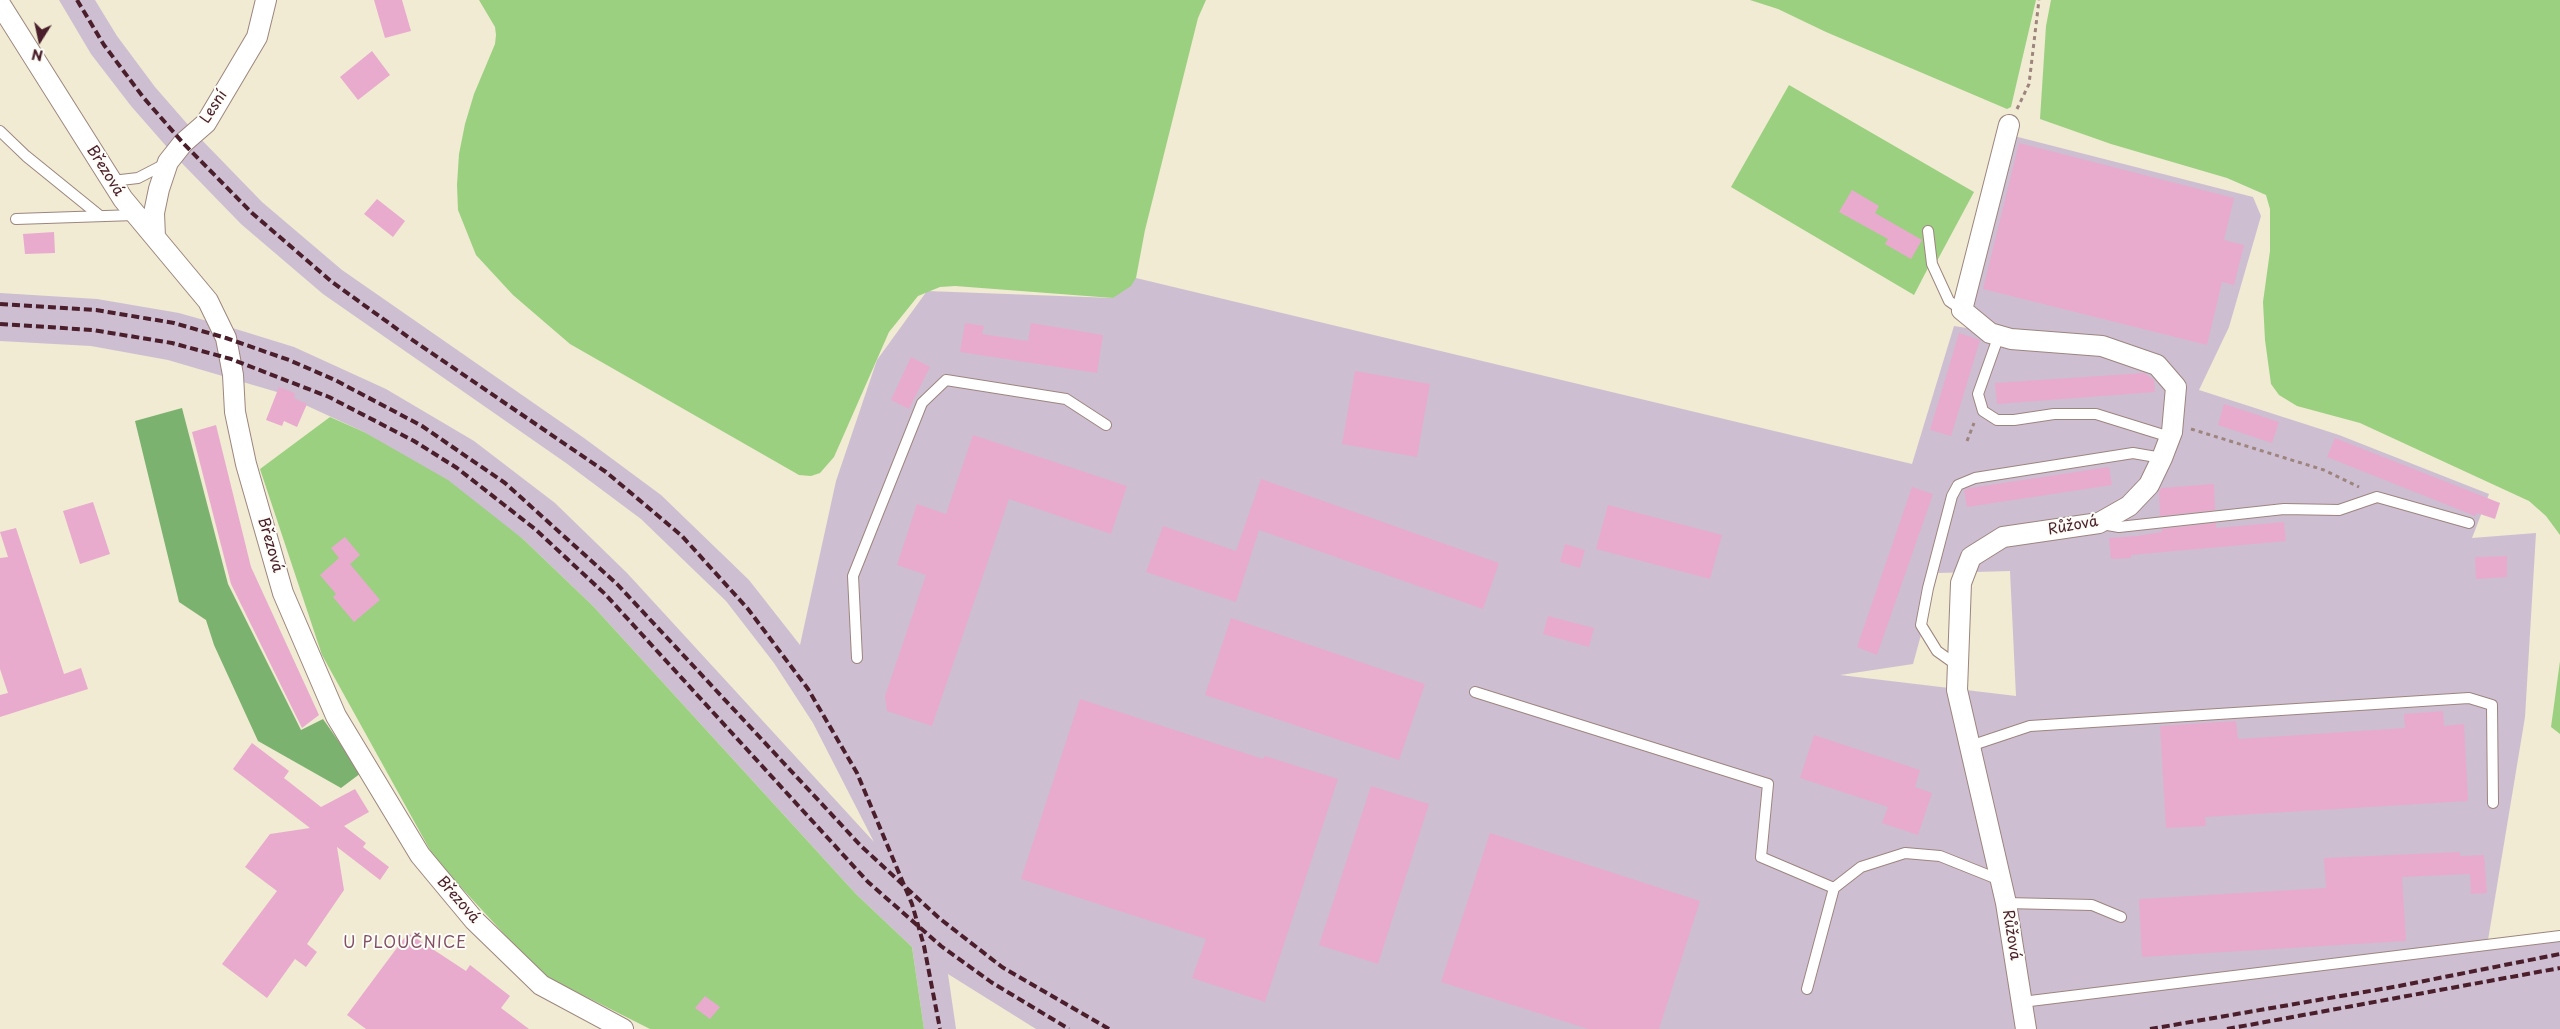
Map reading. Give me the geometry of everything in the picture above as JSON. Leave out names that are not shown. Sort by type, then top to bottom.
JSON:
[{"type":"street","name":"Lesní","points":[[155,238],[154,213],[159,189],[168,162],[183,143],[206,123],[256,36],[266,0]]},
{"type":"street","name":"Březová","points":[[0,4],[112,181],[136,215],[208,301],[226,338],[233,375],[235,412],[246,464],[283,593],[336,716],[420,855],[474,920],[541,985],[623,1029]]},
{"type":"street","points":[[1962,310],[2009,125]]},
{"type":"street","name":"Růžová","points":[[1962,310],[1990,333],[2000,336],[2011,339],[2102,346],[2157,365],[2176,387],[2171,433],[2162,458],[2149,485],[2129,506],[2099,524],[2003,537],[1971,557],[1960,582],[1957,690],[2006,903],[2026,1029]]},
{"type":"lane","points":[[0,131],[26,156],[100,216]]},
{"type":"lane","points":[[112,181],[138,178],[168,162]]},
{"type":"lane","points":[[16,218],[136,215]]},
{"type":"lane","points":[[1928,231],[1932,264],[1950,301],[1962,310]]},
{"type":"lane","points":[[2000,336],[1978,394],[1983,410],[1997,420],[2014,420],[2054,414],[2096,414],[2171,433]]},
{"type":"lane","points":[[857,658],[853,576],[922,403],[946,380],[1066,399],[1106,425]]},
{"type":"lane","points":[[1958,666],[1937,651],[1921,625],[1928,588],[1952,496],[1958,485],[1975,478],[2133,453],[2162,458]]},
{"type":"lane","points":[[2099,524],[2119,527],[2284,509],[2339,510],[2377,497],[2469,523]]},
{"type":"lane","points":[[1475,692],[1768,784],[1761,857],[1834,888]]},
{"type":"lane","points":[[1970,746],[2030,726],[2469,698],[2492,706],[2493,803]]},
{"type":"lane","points":[[1807,989],[1834,888],[1861,867],[1905,853],[1940,856],[2000,880]]},
{"type":"lane","points":[[2006,903],[2092,905],[2121,917]]},
{"type":"lane","points":[[2022,1002],[2560,936]]},
{"type":"path","points":[[2009,125],[2029,84],[2039,0]]},
{"type":"path","points":[[2171,433],[2189,428],[2324,470],[2377,497]]},
{"type":"shaded area","points":[[59,0],[95,0],[117,36],[155,87],[196,134],[262,202],[342,270],[584,438],[661,495],[749,580],[800,645],[836,481],[877,360],[927,291],[1113,298],[1136,278],[1912,464],[1954,326],[1967,328],[2014,136],[2253,197],[2261,216],[2229,327],[2199,390],[2339,435],[2489,494],[2472,538],[2536,533],[2525,717],[2488,940],[2479,951],[2560,937],[2560,1029],[1036,1029],[948,974],[956,1029],[924,1029],[912,947],[856,894],[593,606],[523,539],[364,432],[277,392],[168,360],[91,346],[0,341],[0,293],[97,299],[179,313],[294,347],[386,389],[474,441],[555,503],[627,573],[874,842],[813,723],[774,663],[726,601],[641,519],[566,463],[323,294],[241,224],[173,154],[131,106],[91,54]],"holes":[[[2010,571],[2016,696],[1840,675],[1913,664],[1938,573]]]},
{"type":"green space","points":[[479,0],[1206,0],[1198,18],[1145,230],[1136,278],[1131,286],[1113,298],[955,286],[940,287],[918,296],[889,332],[834,457],[820,473],[811,476],[799,475],[570,344],[513,295],[476,255],[458,210],[457,185],[459,154],[465,124],[474,94],[495,44],[495,27]]},
{"type":"green space","points":[[1750,0],[2036,0],[2011,107],[2007,109],[1826,32],[1778,9]]},
{"type":"green space","points":[[2051,0],[2560,0],[2560,535],[2546,516],[2529,501],[2360,423],[2297,406],[2279,395],[2271,384],[2265,340],[2263,302],[2270,251],[2270,209],[2266,195],[2227,178],[2111,144],[2040,119],[2046,26]]},
{"type":"green space","points":[[1789,85],[1974,192],[1937,261],[1928,268],[1914,295],[1731,187]]},
{"type":"green space","points":[[182,408],[228,584],[301,730],[323,719],[361,773],[341,788],[258,741],[214,645],[206,620],[179,602],[135,421]]},
{"type":"green space","points":[[330,417],[364,432],[448,480],[523,539],[593,606],[856,894],[912,947],[924,1029],[650,1029],[541,974],[435,859],[322,655],[260,469]]},
{"type":"green space","points":[[2560,661],[2560,734],[2551,727]]},
{"type":"building","points":[[374,0],[402,0],[411,31],[385,38]]},
{"type":"building","points":[[372,51],[390,75],[358,100],[340,77]]},
{"type":"building","points":[[2019,143],[2234,198],[2224,240],[2244,245],[2234,285],[2222,282],[2207,345],[1983,289]]},
{"type":"building","points":[[1852,190],[1879,206],[1875,213],[1922,240],[1911,259],[1885,244],[1888,239],[1839,212]]},
{"type":"building","points":[[377,199],[405,221],[393,237],[364,214]]},
{"type":"building","points":[[54,232],[55,253],[25,254],[23,234]]},
{"type":"building","points":[[965,323],[984,326],[982,334],[1028,341],[1031,323],[1103,335],[1097,373],[960,352]]},
{"type":"building","points":[[1959,333],[1980,340],[1951,436],[1930,430]]},
{"type":"building","points":[[911,357],[930,367],[909,409],[891,400]]},
{"type":"building","points":[[1355,371],[1430,384],[1417,457],[1342,444]]},
{"type":"building","points":[[2144,373],[2154,380],[2155,392],[1997,404],[1995,383]]},
{"type":"building","points":[[279,387],[295,393],[294,398],[307,404],[297,427],[284,421],[282,426],[266,420]]},
{"type":"building","points":[[2224,404],[2279,422],[2272,443],[2218,425]]},
{"type":"building","points":[[216,425],[251,567],[319,715],[302,728],[231,584],[192,432]]},
{"type":"building","points":[[973,435],[1127,486],[1111,534],[1009,499],[932,726],[887,711],[885,696],[926,575],[897,565],[917,504],[946,514]]},
{"type":"building","points":[[2335,438],[2500,503],[2495,519],[2477,513],[2475,516],[2327,457]]},
{"type":"building","points":[[2109,467],[2112,485],[1967,507],[1964,490],[1970,488]]},
{"type":"building","points":[[1261,479],[1499,563],[1483,609],[1259,530],[1236,602],[1146,572],[1163,526],[1236,551]]},
{"type":"building","points":[[2214,484],[2215,510],[2160,516],[2159,492],[2161,488]]},
{"type":"building","points":[[1912,487],[1933,494],[1877,655],[1857,647]]},
{"type":"building","points":[[93,502],[110,554],[80,564],[63,511]]},
{"type":"building","points":[[1608,505],[1722,535],[1710,579],[1596,549]]},
{"type":"building","points":[[2284,522],[2286,541],[2131,555],[2131,558],[2111,559],[2109,538],[2137,536],[2162,532],[2161,529],[2216,523],[2216,528]]},
{"type":"building","points":[[16,528],[64,674],[81,668],[88,689],[0,717],[0,695],[8,693],[0,669],[0,558],[8,557],[0,532]]},
{"type":"building","points":[[345,537],[360,555],[350,564],[380,600],[354,622],[333,597],[336,594],[320,575],[339,558],[331,548]]},
{"type":"building","points":[[1565,544],[1585,550],[1580,568],[1560,562]]},
{"type":"building","points":[[2507,556],[2507,577],[2476,579],[2475,557]]},
{"type":"building","points":[[1548,616],[1594,628],[1589,647],[1543,634]]},
{"type":"building","points":[[1231,618],[1425,684],[1399,760],[1205,695]]},
{"type":"building","points":[[1080,699],[1263,759],[1265,756],[1338,779],[1265,1002],[1192,978],[1206,939],[1021,879]]},
{"type":"building","points":[[2443,711],[2444,726],[2464,724],[2468,801],[2205,817],[2206,826],[2166,828],[2160,726],[2236,721],[2238,739],[2405,728],[2404,714]]},
{"type":"building","points":[[1814,735],[1920,770],[1915,787],[1932,793],[1918,835],[1882,823],[1888,807],[1800,778]]},
{"type":"building","points":[[252,743],[289,771],[284,778],[321,807],[355,789],[369,812],[344,826],[366,843],[363,847],[389,867],[380,880],[337,847],[344,890],[307,944],[317,952],[306,967],[295,959],[267,998],[222,964],[277,891],[245,867],[270,834],[310,828],[233,769]]},
{"type":"building","points":[[1371,786],[1429,804],[1378,964],[1319,945]]},
{"type":"building","points":[[1490,833],[1700,901],[1659,1029],[1588,1029],[1441,982]]},
{"type":"building","points":[[2460,852],[2460,856],[2484,855],[2487,893],[2471,894],[2470,874],[2402,877],[2406,941],[2142,957],[2139,899],[2326,888],[2324,858]]},
{"type":"building","points":[[408,933],[466,971],[470,965],[510,996],[501,1008],[529,1029],[366,1029],[347,1015]]},
{"type":"building","points":[[705,996],[720,1007],[710,1019],[695,1008]]},
{"type":"railway","points":[[77,0],[104,45],[143,97],[183,143],[252,213],[332,282],[411,339],[606,472],[682,536],[748,609],[808,689],[857,773],[912,904],[924,946],[940,1029]]},
{"type":"railway","points":[[0,304],[96,310],[174,323],[226,338],[289,360],[335,380],[422,426],[505,483],[617,584],[861,846],[939,918],[1002,967],[1109,1029]]},
{"type":"railway","points":[[0,324],[93,330],[172,343],[231,359],[329,397],[414,441],[457,468],[535,529],[605,594],[868,882],[941,946],[991,982],[1069,1029]]},
{"type":"railway","points":[[2150,1029],[2399,986],[2560,954]]},
{"type":"railway","points":[[2227,1029],[2560,968]]},
{"type":"district","name":"U PLOUČNICE","points":[[405,944]]}]
